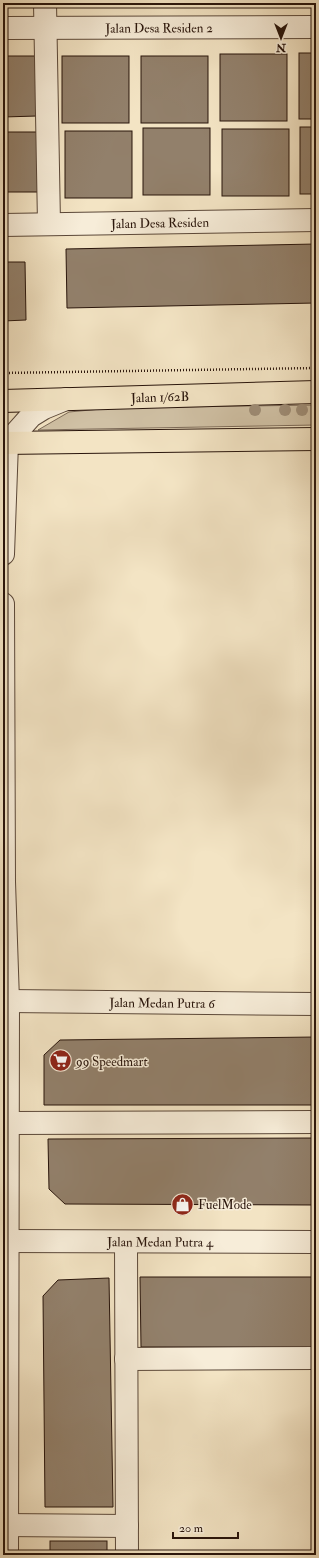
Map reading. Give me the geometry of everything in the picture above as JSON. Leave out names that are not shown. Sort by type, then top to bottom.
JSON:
[{"type":"main road","name":"Jalan 1/62B","points":[[3,401],[316,392]]},
{"type":"main road","points":[[5,443],[316,439]]},
{"type":"street","points":[[45,3],[49,224]]},
{"type":"street","name":"Jalan Desa Residen 2","points":[[3,28],[316,27]]},
{"type":"street","name":"Jalan Desa Residen","points":[[3,225],[316,220]]},
{"type":"street","points":[[3,554],[5,443],[31,416],[44,408],[69,398]]},
{"type":"street","points":[[3,604],[4,882],[8,1001],[8,1123],[5,1241],[5,1526],[7,1555]]},
{"type":"street","name":"Jalan Medan Putra 6","points":[[8,1001],[316,1004]]},
{"type":"street","points":[[8,1123],[316,1122]]},
{"type":"street","name":"Jalan Medan Putra 4","points":[[5,1241],[316,1242]]},
{"type":"street","points":[[126,1242],[127,1555]]},
{"type":"street","points":[[126,1359],[316,1358]]},
{"type":"street","points":[[5,1526],[127,1526]]},
{"type":"path","points":[[3,373],[316,368]]},
{"type":"shaded area","points":[[316,405],[316,425],[38,430],[69,412],[112,408]]},
{"type":"building","points":[[299,53],[316,53],[316,119],[299,119]]},
{"type":"building","points":[[220,54],[287,54],[287,121],[220,121]]},
{"type":"building","points":[[3,56],[37,56],[37,116],[3,117]]},
{"type":"building","points":[[62,56],[129,56],[129,123],[62,123]]},
{"type":"building","points":[[141,56],[208,56],[208,123],[141,123]]},
{"type":"building","points":[[300,127],[316,127],[316,194],[300,194]]},
{"type":"building","points":[[143,128],[210,128],[210,195],[143,195]]},
{"type":"building","points":[[222,129],[289,129],[289,196],[222,196]]},
{"type":"building","points":[[65,131],[132,131],[132,198],[65,198]]},
{"type":"building","points":[[6,132],[40,132],[40,192],[6,192]]},
{"type":"building","points":[[316,244],[316,303],[67,308],[66,249]]},
{"type":"building","points":[[3,262],[25,262],[26,320],[3,321]]},
{"type":"building","points":[[316,1037],[316,1105],[44,1105],[44,1055],[60,1040]]},
{"type":"building","points":[[316,1138],[316,1205],[65,1204],[49,1189],[48,1139]]},
{"type":"building","points":[[140,1277],[316,1277],[316,1347],[141,1347]]},
{"type":"building","points":[[109,1278],[113,1507],[45,1507],[43,1296],[58,1280]]},
{"type":"building","points":[[50,1541],[107,1541],[107,1555],[50,1555]]},
{"type":"place","name":"99 Speedmart","points":[[61,1061]]},
{"type":"place","name":"FuelMode","points":[[182,1204]]}]
